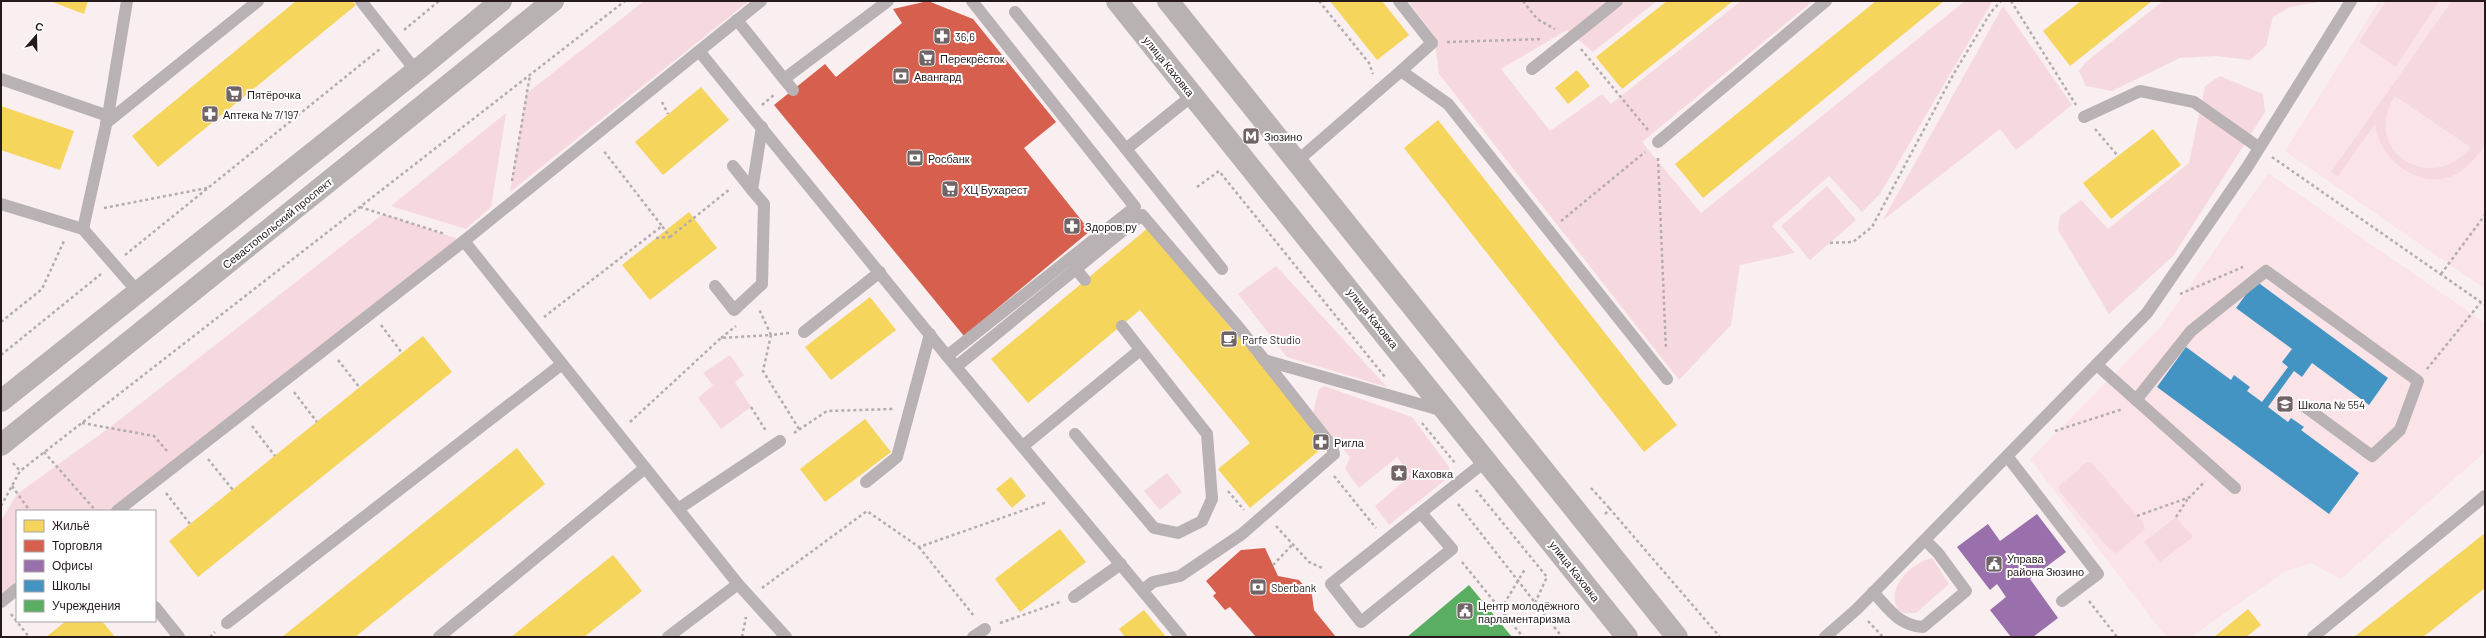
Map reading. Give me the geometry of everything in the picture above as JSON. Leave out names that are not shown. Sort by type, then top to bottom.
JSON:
[{"type":"main road","points":[[1,401],[137,291],[416,71],[501,1]]},
{"type":"main road","name":"Севастопольский проспект","points":[[1,445],[553,1]]},
{"type":"main road","name":"улица Каховка","points":[[1117,1],[1487,460],[1627,637]]},
{"type":"main road","points":[[1168,1],[1677,637]]},
{"type":"lane","points":[[83,230],[107,120],[127,1]]},
{"type":"lane","points":[[107,120],[258,1]]},
{"type":"lane","points":[[361,1],[416,71]]},
{"type":"lane","points":[[118,510],[464,241],[761,1]]},
{"type":"lane","points":[[782,84],[888,1]]},
{"type":"lane","points":[[948,356],[1135,207],[972,1]]},
{"type":"lane","points":[[1296,162],[1379,92],[1432,43],[1399,1]]},
{"type":"lane","points":[[1532,69],[1617,1]]},
{"type":"lane","points":[[1658,142],[1826,1]]},
{"type":"lane","points":[[1825,637],[1857,609],[2148,313],[2248,166],[2258,147],[2351,1]]},
{"type":"lane","points":[[1015,12],[1222,268]]},
{"type":"lane","points":[[737,20],[782,84],[793,90]]},
{"type":"lane","points":[[699,51],[948,356],[1181,637]]},
{"type":"lane","points":[[1401,71],[1448,104],[1667,379]]},
{"type":"lane","points":[[1,79],[107,120]]},
{"type":"lane","points":[[2084,117],[2140,91],[2194,102],[2258,147]]},
{"type":"lane","points":[[1126,149],[1193,95]]},
{"type":"lane","points":[[752,190],[762,128]]},
{"type":"lane","points":[[715,286],[734,310],[762,284],[764,204],[733,166]]},
{"type":"lane","points":[[1,204],[83,230],[137,291]]},
{"type":"lane","points":[[957,366],[1142,214],[1264,360],[1332,446],[1334,454],[1242,534],[1180,576],[1153,582],[1143,590]]},
{"type":"lane","points":[[464,241],[738,584],[786,637]]},
{"type":"lane","points":[[1075,268],[1085,280]]},
{"type":"lane","points":[[2136,400],[2191,331],[2266,271],[2418,381],[2400,430],[2372,456],[2304,406]]},
{"type":"lane","points":[[804,332],[880,272]]},
{"type":"lane","points":[[1075,434],[1154,528],[1178,533],[1202,521],[1212,499],[1206,434],[1122,326]]},
{"type":"lane","points":[[866,482],[897,457],[930,334]]},
{"type":"lane","points":[[1023,446],[1140,350]]},
{"type":"lane","points":[[1264,360],[1448,413]]},
{"type":"lane","points":[[227,623],[562,364]]},
{"type":"lane","points":[[2096,365],[2235,488]]},
{"type":"lane","points":[[678,509],[777,443]]},
{"type":"lane","points":[[2007,456],[2098,574],[2062,601]]},
{"type":"lane","points":[[1421,513],[1452,549],[1361,622],[1331,584],[1487,460]]},
{"type":"lane","points":[[440,637],[645,468]]},
{"type":"lane","points":[[2313,637],[2485,496]]},
{"type":"lane","points":[[1873,592],[1894,617],[1910,626],[1923,627],[1966,591],[1938,553],[1925,540]]},
{"type":"lane","points":[[1074,597],[1121,564]]},
{"type":"lane","points":[[668,637],[738,584]]},
{"type":"lane","points":[[3,605],[16,590]]},
{"type":"lane","points":[[156,608],[179,637]]},
{"type":"lane","points":[[973,637],[985,629]]},
{"type":"path","points":[[1,355],[439,1]]},
{"type":"path","points":[[1,506],[20,470],[625,1]]},
{"type":"path","points":[[1319,1],[1369,63],[1379,92]]},
{"type":"path","points":[[1523,1],[1537,19],[1571,38],[1658,142],[1667,379]]},
{"type":"path","points":[[1830,243],[1853,242],[1872,226],[1953,75],[1991,12],[2001,1]]},
{"type":"path","points":[[2011,1],[2084,117],[2118,156]]},
{"type":"path","points":[[1449,42],[1571,38]]},
{"type":"path","points":[[508,205],[530,75]]},
{"type":"path","points":[[751,114],[782,84]]},
{"type":"path","points":[[593,137],[670,237]]},
{"type":"path","points":[[1566,217],[1658,142]]},
{"type":"path","points":[[2258,147],[2485,305]]},
{"type":"path","points":[[656,238],[670,237],[743,178]]},
{"type":"path","points":[[87,212],[207,188]]},
{"type":"path","points":[[360,207],[464,241]]},
{"type":"path","points":[[2441,274],[2485,215]]},
{"type":"path","points":[[1,322],[42,289],[71,226]]},
{"type":"path","points":[[532,326],[662,226]]},
{"type":"path","points":[[2174,297],[2254,262],[2266,271]]},
{"type":"path","points":[[2418,381],[2481,302]]},
{"type":"path","points":[[759,309],[771,335],[763,371],[799,430]]},
{"type":"path","points":[[371,313],[402,353]]},
{"type":"path","points":[[618,434],[721,338],[804,332]]},
{"type":"path","points":[[328,347],[360,388]]},
{"type":"path","points":[[285,380],[318,422]]},
{"type":"path","points":[[2052,432],[2131,406],[2136,400]]},
{"type":"path","points":[[751,407],[777,443],[827,411],[910,408]]},
{"type":"path","points":[[242,414],[275,456]]},
{"type":"path","points":[[81,423],[154,436],[179,463]]},
{"type":"path","points":[[198,448],[233,490]]},
{"type":"path","points":[[44,452],[95,510]]},
{"type":"path","points":[[13,463],[20,470]]},
{"type":"path","points":[[1324,463],[1369,520]]},
{"type":"path","points":[[1210,469],[1255,523]]},
{"type":"path","points":[[2176,516],[2190,497],[2216,470]]},
{"type":"path","points":[[1466,477],[1547,577],[1535,603]]},
{"type":"path","points":[[156,481],[190,524]]},
{"type":"path","points":[[12,486],[29,510]]},
{"type":"path","points":[[1591,488],[1720,637]]},
{"type":"path","points":[[919,547],[1064,496]]},
{"type":"path","points":[[2137,516],[2190,497]]},
{"type":"path","points":[[1601,517],[1610,509]]},
{"type":"path","points":[[750,597],[867,511],[919,547],[985,629],[1074,597]]},
{"type":"path","points":[[1266,514],[1292,545],[1310,562],[1330,572]]},
{"type":"path","points":[[1273,565],[1292,545]]},
{"type":"path","points":[[1452,549],[1523,637]]},
{"type":"path","points":[[1501,609],[1525,569]]},
{"type":"path","points":[[2079,588],[2118,637]]},
{"type":"path","points":[[3,605],[16,621]]},
{"type":"path","points":[[1857,609],[1883,637]]},
{"type":"path","points":[[17,622],[29,637]]},
{"type":"shaded area","points":[[644,1],[749,1],[510,192],[526,94]]},
{"type":"shaded area","points":[[1408,1],[1657,1],[1593,52],[1567,30],[1501,69],[1550,131],[1602,94],[1611,104],[1741,1],[1813,1],[1642,142],[1701,213],[1965,1],[1992,2],[1880,194],[1862,212],[1829,176],[1772,226],[1795,253],[1740,265],[1731,325],[1679,380],[1439,74],[1434,35]]},
{"type":"shaded area","points":[[2163,1],[2325,1],[2290,7],[2273,17],[2266,46],[2250,60],[2216,56],[2180,58],[2112,91],[2086,86],[2079,71],[2086,62]]},
{"type":"shaded area","points":[[2379,1],[2485,1],[2485,289],[2285,151]]},
{"type":"shaded area","points":[[2386,1],[2439,1],[2396,67],[2359,42]]},
{"type":"shaded area","points":[[2452,1],[2485,1],[2485,143],[2475,158],[2462,171],[2446,178],[2431,179],[2415,176],[2401,168],[2389,156],[2380,141],[2375,124],[2338,176],[2331,172]],"holes":[[[2395,96],[2470,147],[2454,162],[2437,168],[2420,167],[2405,160],[2393,149],[2386,134],[2387,116]]]},
{"type":"shaded area","points":[[2003,6],[2072,105],[2016,150],[2000,129],[1883,220]]},
{"type":"shaded area","points":[[2220,76],[2263,94],[2265,112],[2173,256],[2109,314],[2058,230],[2060,216],[2081,200],[2108,229],[2189,163],[2205,86]]},
{"type":"shaded area","points":[[506,113],[491,207],[466,229],[391,206]]},
{"type":"shaded area","name":"Школа № 554","points":[[2268,173],[2485,323],[2485,452],[2341,579],[2311,563],[2284,572],[2191,637],[2166,637],[2030,459],[2161,327]]},
{"type":"shaded area","points":[[1827,186],[1856,220],[1810,260],[1781,226]]},
{"type":"shaded area","points":[[383,214],[464,241],[118,510],[16,510],[16,590],[1,602],[1,521],[17,494],[109,428]]},
{"type":"shaded area","points":[[1276,266],[1387,387],[1287,357],[1238,294]]},
{"type":"shaded area","points":[[730,355],[744,375],[735,382],[751,407],[721,429],[698,398],[713,385],[703,373]]},
{"type":"shaded area","points":[[1324,386],[1412,417],[1449,467],[1450,476],[1389,525],[1375,506],[1411,475],[1397,457],[1359,488],[1345,469],[1350,457],[1313,413],[1319,389]]},
{"type":"shaded area","points":[[2087,462],[2093,464],[2143,523],[2145,529],[2117,553],[2111,551],[2060,492],[2059,486]]},
{"type":"shaded area","points":[[1167,473],[1182,492],[1160,510],[1144,491]]},
{"type":"shaded area","points":[[2176,517],[2193,537],[2160,562],[2144,542]]},
{"type":"shaded area","points":[[1932,558],[1949,584],[1916,613],[1903,613],[1898,610],[1895,602],[1895,593],[1898,585],[1902,578],[1916,565]]},
{"type":"building: Жильё","points":[[50,1],[88,1],[84,14]]},
{"type":"building: Жильё","points":[[296,1],[352,1],[356,5],[158,167],[132,136]]},
{"type":"building: Жильё","points":[[1330,1],[1382,1],[1409,35],[1377,60]]},
{"type":"building: Жильё","points":[[1667,1],[1733,1],[1622,89],[1596,57]]},
{"type":"building: Жильё","points":[[1876,1],[1944,1],[1703,198],[1675,164]]},
{"type":"building: Жильё","points":[[2081,1],[2152,1],[2070,66],[2043,31]]},
{"type":"building: Жильё","points":[[1577,70],[1590,86],[1568,104],[1555,88]]},
{"type":"building: Жильё","points":[[701,87],[729,120],[663,175],[635,142]]},
{"type":"building: Жильё","points":[[1,106],[74,131],[60,170],[1,150]]},
{"type":"building: Жильё","points":[[1438,120],[1677,425],[1644,452],[1404,148]]},
{"type":"building: Жильё","points":[[2153,129],[2181,165],[2111,219],[2083,183]]},
{"type":"building: Жильё","points":[[689,212],[717,248],[650,300],[622,265]]},
{"type":"building: Жильё","points":[[1148,228],[1327,444],[1250,508],[1218,469],[1250,443],[1140,310],[1028,403],[991,359]]},
{"type":"building: Жильё","points":[[870,297],[896,330],[831,380],[805,347]]},
{"type":"building: Жильё","points":[[423,336],[452,372],[198,577],[169,541]]},
{"type":"building: Жильё","points":[[865,419],[891,452],[825,502],[800,469]]},
{"type":"building: Жильё","points":[[517,448],[545,484],[355,637],[282,637]]},
{"type":"building: Жильё","points":[[1011,477],[1026,496],[1012,508],[996,489]]},
{"type":"building: Жильё","points":[[1060,529],[1086,562],[1020,612],[995,579]]},
{"type":"building: Жильё","points":[[2485,533],[2485,588],[2423,637],[2354,637]]},
{"type":"building: Жильё","points":[[613,555],[642,591],[584,637],[511,637]]},
{"type":"building: Жильё","points":[[2248,609],[2261,625],[2246,637],[2214,637]]},
{"type":"building: Жильё","points":[[1144,610],[1166,637],[1125,637],[1119,629]]},
{"type":"building: Жильё","points":[[65,622],[103,622],[115,637],[46,637]]},
{"type":"building: Торговля","name":"ХЦ Бухарест","points":[[928,1],[973,19],[1056,122],[1024,148],[1090,231],[964,336],[774,105],[825,64],[836,77],[902,23],[893,9]]},
{"type":"building: Торговля","name":"Sberbank","points":[[1265,548],[1278,576],[1299,580],[1312,595],[1314,610],[1336,637],[1256,637],[1230,607],[1225,610],[1213,596],[1216,593],[1206,581],[1241,550]]},
{"type":"building: Офисы","points":[[2037,514],[2066,552],[2030,579],[2058,618],[2033,637],[2011,637],[1990,610],[2006,597],[1997,584],[1990,590],[1957,547],[1988,524],[2000,541]]},
{"type":"building: Школы","points":[[2256,281],[2388,378],[2369,405],[2312,363],[2302,377],[2294,371],[2268,407],[2288,422],[2291,418],[2304,427],[2301,430],[2359,473],[2329,514],[2157,387],[2186,347],[2231,380],[2234,375],[2250,387],[2247,391],[2262,402],[2288,367],[2282,362],[2292,349],[2236,308]]},
{"type":"building: Учреждения","name":"Центр молодёжного парламентаризма","points":[[1469,585],[1512,637],[1407,637]]},
{"type":"place","name":"36,6","points":[[942,36]]},
{"type":"place","name":"Перекрёсток","points":[[927,58]]},
{"type":"place","name":"Авангард","points":[[901,76]]},
{"type":"place","name":"Пятёрочка","points":[[234,94]]},
{"type":"place","name":"Аптека № 7/197","points":[[210,114]]},
{"type":"place","name":"Зюзино","points":[[1251,136]]},
{"type":"place","name":"Росбанк","points":[[915,158]]},
{"type":"place","name":"ХЦ Бухарест","points":[[950,189]]},
{"type":"place","name":"Здоров.ру","points":[[1072,226]]},
{"type":"place","name":"Parfe Studio","points":[[1229,339]]},
{"type":"place","name":"Школа № 554","points":[[2285,404]]},
{"type":"place","name":"Ригла","points":[[1321,442]]},
{"type":"place","name":"Каховка","points":[[1399,473]]},
{"type":"place","name":"Управа района Зюзино","points":[[1994,564]]},
{"type":"place","name":"Sberbank","points":[[1258,587]]},
{"type":"place","name":"Центр молодёжного парламентаризма","points":[[1465,611]]}]
